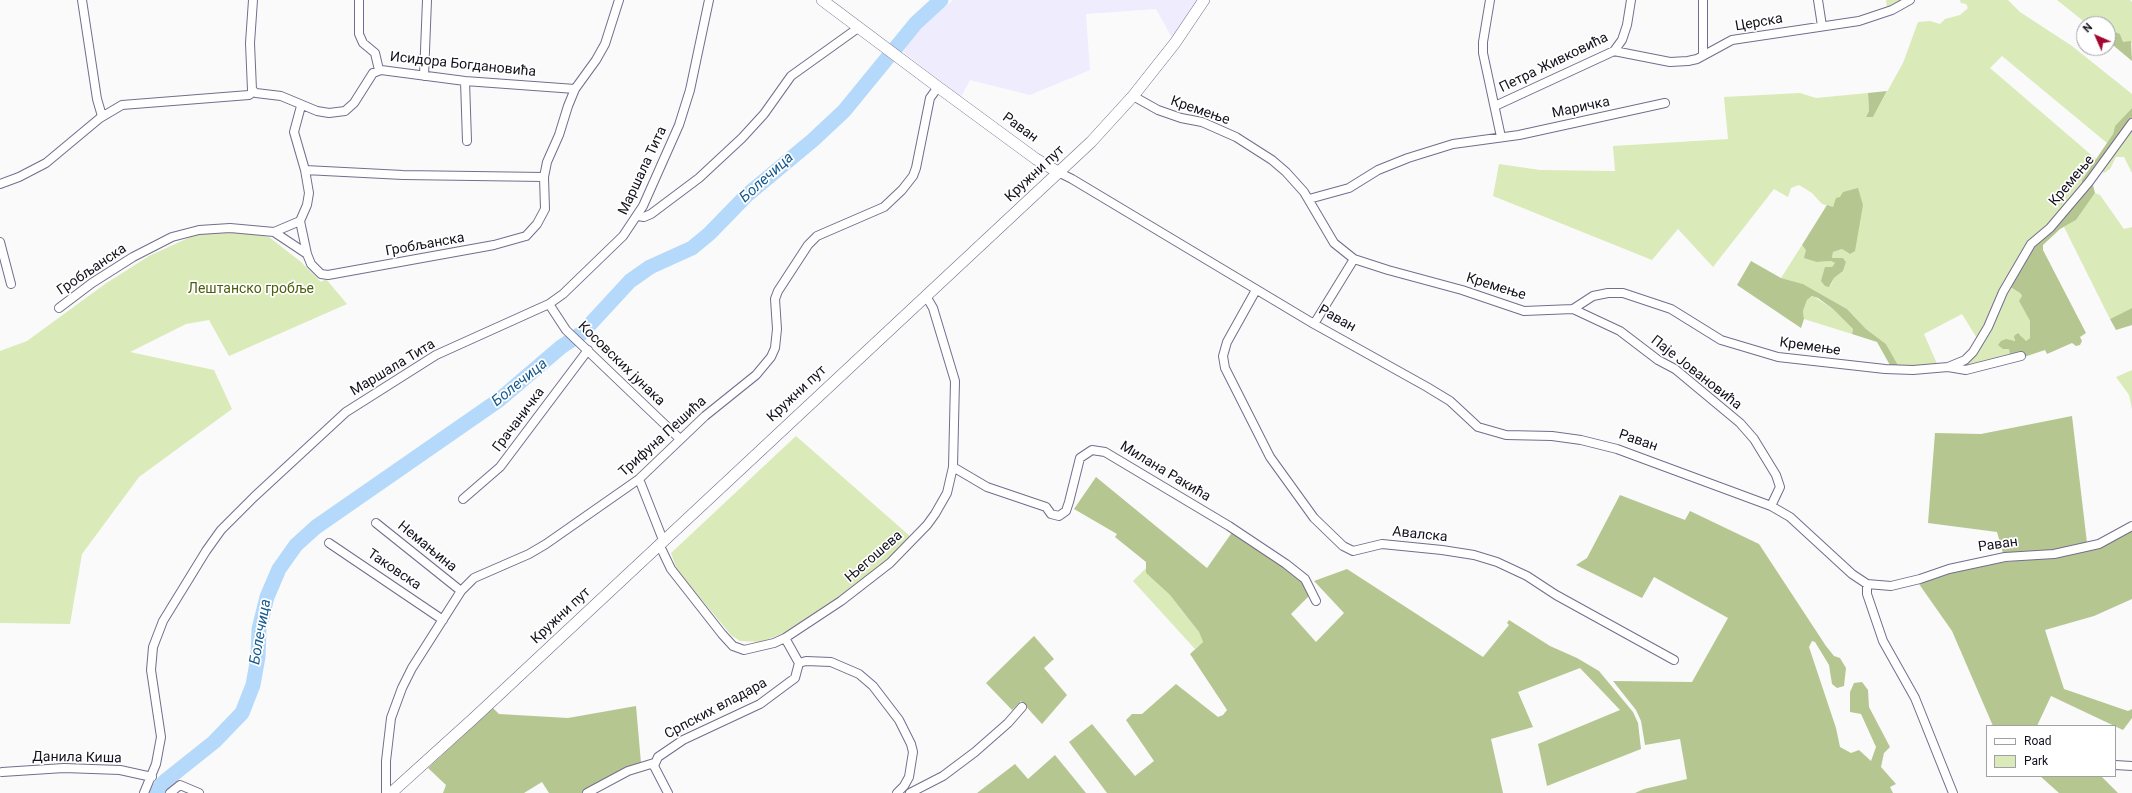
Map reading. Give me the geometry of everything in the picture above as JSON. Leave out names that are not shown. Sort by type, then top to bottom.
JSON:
[{"type":"main road","name":"Раван","points":[[822,0],[938,87],[1058,172]]},
{"type":"main road","name":"Кружни пут","points":[[391,793],[474,718],[1091,142],[1133,96],[1175,43],[1204,0]]},
{"type":"street","points":[[82,0],[97,99],[102,116]]},
{"type":"street","points":[[253,0],[250,43],[250,81],[254,92]]},
{"type":"street","points":[[359,0],[360,34],[363,42],[375,53],[379,70]]},
{"type":"street","points":[[424,76],[427,0]]},
{"type":"street","name":"Гробљанска","points":[[59,308],[133,257],[172,237],[199,230],[230,228],[274,232],[300,221],[307,254],[314,268],[321,274],[328,275],[494,246],[522,238],[533,229],[543,215],[546,202],[544,177],[547,162],[559,135],[575,89],[596,60],[604,44],[619,0]]},
{"type":"street","name":"Маршала Тита","points":[[144,793],[152,777],[161,737],[151,670],[153,647],[163,621],[221,530],[338,419],[360,402],[436,356],[549,304],[563,294],[623,236],[638,216],[686,106],[709,0]]},
{"type":"street","points":[[1490,0],[1483,42],[1483,53],[1495,106]]},
{"type":"street","name":"Петра Живковића","points":[[1501,137],[1495,106],[1614,52],[1622,40],[1627,25],[1631,0]]},
{"type":"street","points":[[1703,0],[1703,54]]},
{"type":"street","points":[[1818,0],[1822,26]]},
{"type":"street","name":"Церска","points":[[1614,52],[1670,62],[1693,60],[1732,40],[1859,21],[1892,10],[1910,0]]},
{"type":"street","points":[[638,216],[644,217],[651,214],[699,178],[742,138],[764,114],[792,76],[858,28]]},
{"type":"street","name":"Исидора Богдановића","points":[[0,184],[19,178],[46,163],[102,116],[122,105],[249,95],[254,92],[281,96],[302,106],[329,113],[345,111],[354,103],[373,73],[379,70],[465,81],[575,89]]},
{"type":"street","points":[[465,81],[467,141]]},
{"type":"street","name":"Трифуна Пешића","points":[[386,793],[386,761],[392,718],[402,688],[412,668],[461,591],[474,578],[529,554],[546,544],[639,478],[680,439],[756,375],[771,357],[777,338],[775,295],[808,245],[817,236],[884,207],[902,190],[913,176],[924,136],[930,100],[938,87]]},
{"type":"street","name":"Кремење","points":[[1133,96],[1153,108],[1181,118],[1202,122],[1243,141],[1283,169],[1309,198],[1332,240],[1340,249],[1354,259],[1462,290],[1524,311],[1573,309],[1593,296],[1608,293],[1623,294],[1671,309],[1693,321],[1721,340],[1778,357],[1885,369],[1913,370],[1948,367],[1966,370],[2021,356]]},
{"type":"street","name":"Маричка","points":[[1501,137],[1519,135],[1665,103]]},
{"type":"street","points":[[300,221],[305,212],[308,199],[305,170],[294,132],[302,106]]},
{"type":"street","name":"Кремење","points":[[1948,367],[1965,360],[1973,352],[1988,327],[2003,292],[2031,244],[2050,228],[2089,182],[2132,122]]},
{"type":"street","points":[[1309,198],[1349,188],[1378,170],[1408,158],[1453,144],[1501,137]]},
{"type":"street","points":[[305,170],[403,175],[544,177]]},
{"type":"street","name":"Раван","points":[[1058,172],[1072,178],[1314,324],[1450,401],[1478,427],[1506,435],[1552,436],[1581,440],[1617,448],[1771,506],[1790,517],[1852,574],[1867,584],[1891,586],[1920,579],[1950,568],[2005,557],[2054,554],[2099,544],[2132,526]]},
{"type":"street","points":[[274,232],[307,254]]},
{"type":"street","points":[[0,242],[11,284]]},
{"type":"street","points":[[1314,324],[1354,259]]},
{"type":"street","name":"Авалска","points":[[1256,290],[1227,342],[1223,356],[1225,368],[1270,457],[1314,518],[1343,546],[1353,551],[1382,544],[1442,550],[1474,555],[1496,562],[1527,576],[1556,595],[1674,660]]},
{"type":"street","name":"Његошева","points":[[639,478],[661,542],[678,578],[733,646],[744,650],[774,643],[785,638],[867,582],[927,525],[947,493],[953,466],[955,381],[933,308],[926,296]]},
{"type":"street","name":"Косовских јунака","points":[[549,304],[570,334],[680,439]]},
{"type":"street","name":"Паје Јовановића","points":[[1573,309],[1620,331],[1658,360],[1675,369],[1740,423],[1754,439],[1776,475],[1780,487],[1771,506]]},
{"type":"street","name":"Грачаничка","points":[[463,499],[500,467],[588,350]]},
{"type":"street","name":"Милана Ракића","points":[[953,466],[987,488],[1046,507],[1051,514],[1059,516],[1066,511],[1080,458],[1092,450],[1105,452],[1229,526],[1286,564],[1305,579],[1316,600]]},
{"type":"street","name":"Немањина","points":[[376,523],[461,591]]},
{"type":"street","name":"Таковска","points":[[329,543],[443,620]]},
{"type":"street","points":[[1867,584],[1867,594],[1883,641],[1915,698],[1953,793]]},
{"type":"street","points":[[785,638],[799,663],[806,661],[831,662],[859,674],[873,686],[899,720],[911,744],[913,761],[905,790],[897,793]]},
{"type":"street","name":"Српских владара","points":[[587,793],[628,770],[654,763],[658,757],[683,740],[760,704],[795,678],[799,663]]},
{"type":"street","points":[[910,793],[943,776],[975,752],[1008,723],[1022,708]]},
{"type":"street","points":[[654,763],[668,793]]},
{"type":"street","points":[[2116,765],[2132,766]]},
{"type":"street","name":"Данила Киша","points":[[2,772],[64,768],[120,770],[152,777]]},
{"type":"street","points":[[170,793],[180,785],[199,793]]},
{"type":"shaded area","points":[[953,0],[1204,0],[1175,43],[1156,9],[1086,14],[1090,70],[1030,95],[970,80],[961,97],[902,51],[927,22]]},
{"type":"green space","points":[[1886,0],[1904,0],[1887,9]]},
{"type":"green space","points":[[1960,0],[2008,0],[2020,12],[2076,49],[2076,56],[2084,56],[2132,94],[2132,108],[2115,126],[2113,134],[2107,143],[2002,56],[1990,68],[2096,159],[2082,180],[2084,184],[2030,244],[1978,340],[1962,314],[1924,334],[1938,366],[1899,367],[1886,344],[1866,329],[1847,309],[1803,284],[1781,278],[1802,245],[1817,262],[1831,261],[1835,263],[1832,267],[1830,287],[1834,278],[1843,271],[1846,262],[1843,258],[1832,258],[1833,252],[1842,249],[1850,254],[1840,197],[1833,207],[1822,204],[1812,193],[1799,185],[1791,188],[1788,197],[1774,189],[1713,267],[1678,229],[1652,260],[1493,196],[1499,164],[1540,170],[1615,171],[1613,146],[1728,139],[1724,97],[1800,93],[1816,98],[1868,93],[1869,111],[1866,117],[1873,117],[1903,63],[1918,22],[1930,21],[1940,24],[1945,19],[1960,15],[1968,8],[1966,4],[1961,3]]},
{"type":"green space","points":[[2057,0],[2130,0],[2132,2],[2132,43],[2123,42],[2120,34],[2116,32],[2116,16],[2077,16]]},
{"type":"green space","points":[[2116,32],[2120,34],[2123,42],[2131,41],[2132,61],[2116,48]]},
{"type":"green space","points":[[1887,91],[1873,117],[1866,117],[1869,111],[1868,93]]},
{"type":"green space","points":[[2132,108],[2132,119],[2084,184],[2082,183],[2082,180],[2113,134],[2115,126]]},
{"type":"green space","points":[[2132,127],[2132,173],[2124,157],[2116,157],[2110,169],[2104,173],[2101,170]]},
{"type":"green space","points":[[2090,184],[2093,185],[2095,193],[2076,220],[2060,229],[2043,245],[2043,250],[2086,333],[2080,337],[2082,341],[2080,345],[2076,346],[2072,343],[2047,354],[2045,350],[2024,357],[2010,357],[2009,349],[2003,349],[1998,345],[2001,341],[2006,339],[2015,341],[2014,336],[2018,333],[2026,341],[2030,338],[2030,321],[2019,301],[2022,296],[2009,286],[2032,246]]},
{"type":"green space","points":[[1858,188],[1863,205],[1855,251],[1850,254],[1842,249],[1833,252],[1832,258],[1843,258],[1846,262],[1843,271],[1834,278],[1829,287],[1825,286],[1821,281],[1825,267],[1832,267],[1835,263],[1831,261],[1817,262],[1804,258],[1806,250],[1802,245],[1827,205],[1833,207],[1836,198],[1840,197],[1843,192]]},
{"type":"green space","points":[[2095,193],[2100,195],[2124,229],[2132,227],[2132,308],[2110,319],[2064,227],[2076,220]]},
{"type":"green space","name":"Лештанско гробље","points":[[213,231],[249,233],[269,237],[301,262],[321,282],[326,279],[347,304],[229,356],[209,320],[186,324],[130,352],[214,370],[232,409],[139,477],[82,554],[70,624],[0,623],[0,351],[27,341],[105,284],[149,256],[197,234]]},
{"type":"green space","points":[[1751,261],[1781,278],[1803,284],[1847,309],[1866,329],[1886,344],[1899,367],[1891,367],[1877,342],[1852,334],[1853,329],[1833,309],[1818,298],[1812,296],[1807,300],[1803,311],[1804,319],[1801,328],[1737,285]]},
{"type":"green space","points":[[2009,286],[2020,293],[2022,297],[2019,301],[2030,321],[2030,338],[2026,341],[2023,340],[2021,335],[2012,342],[2009,349],[2010,357],[1965,368],[1963,362]]},
{"type":"green space","points":[[1813,296],[1833,309],[1853,329],[1852,334],[1804,319],[1803,311],[1807,300]]},
{"type":"green space","points":[[2132,308],[2132,325],[2116,330],[2110,319]]},
{"type":"green space","points":[[2132,370],[2132,409],[2129,395],[2116,377]]},
{"type":"green space","points":[[2072,416],[2087,543],[2054,550],[2003,553],[1997,532],[1928,523],[1935,433],[1981,434]]},
{"type":"green space","points":[[796,436],[911,537],[865,580],[789,631],[761,642],[740,641],[731,635],[677,570],[671,553]]},
{"type":"green space","points":[[1096,477],[1207,568],[1233,531],[1298,576],[1311,594],[1291,614],[1316,642],[1344,613],[1314,581],[1347,569],[1483,657],[1509,625],[1507,623],[1509,620],[1550,646],[1577,658],[1599,671],[1633,712],[1638,723],[1641,749],[1547,786],[1538,744],[1620,710],[1580,668],[1518,692],[1533,727],[1491,739],[1503,793],[1107,793],[1069,742],[1092,724],[1135,776],[1154,761],[1126,720],[1132,714],[1142,714],[1176,684],[1218,717],[1223,715],[1227,710],[1190,654],[1203,642],[1199,632],[1170,595],[1146,573],[1146,562],[1115,537],[1117,534],[1074,509]]},
{"type":"green space","points":[[1620,495],[1685,520],[1690,511],[1759,544],[1826,646],[1834,656],[1840,658],[1846,668],[1844,686],[1837,688],[1832,684],[1829,665],[1815,642],[1812,641],[1809,647],[1836,728],[1840,747],[1851,753],[1859,750],[1871,761],[1876,747],[1861,714],[1850,712],[1850,692],[1854,683],[1862,682],[1868,690],[1869,707],[1890,747],[1884,753],[1881,767],[1896,784],[1890,787],[1893,793],[1635,793],[1644,789],[1687,779],[1680,739],[1645,745],[1641,721],[1636,710],[1613,681],[1692,682],[1728,618],[1654,577],[1642,598],[1576,565],[1587,558]]},
{"type":"green space","points":[[2132,531],[2132,599],[2094,616],[2045,630],[2064,689],[2128,711],[2132,709],[2132,718],[2123,730],[2116,727],[2116,725],[2112,725],[2051,696],[2037,725],[1993,725],[1952,631],[1919,584],[1955,571],[2005,562],[2054,557],[2099,547]]},
{"type":"green space","points":[[1146,568],[1146,573],[1170,595],[1199,632],[1203,642],[1195,649],[1133,581]]},
{"type":"green space","points":[[1034,636],[1054,659],[1044,668],[1067,695],[1042,724],[1021,701],[1012,710],[986,683]]},
{"type":"green space","points":[[636,706],[641,763],[583,793],[549,793],[542,782],[524,793],[443,793],[446,785],[428,768],[493,708],[499,714],[568,718]]},
{"type":"green space","points":[[1055,755],[1086,793],[977,793],[1015,764],[1028,779]]},
{"type":"green space","points":[[2041,777],[2102,777],[2118,793],[2059,793]]},
{"type":"waterway","name":"Болечица","points":[[156,793],[165,781],[214,742],[242,713],[253,685],[258,657],[259,629],[267,597],[279,569],[296,545],[316,527],[499,400],[561,347],[582,333],[630,281],[650,267],[692,248],[709,234],[747,195],[813,140],[844,111],[916,23],[941,0]]}]
